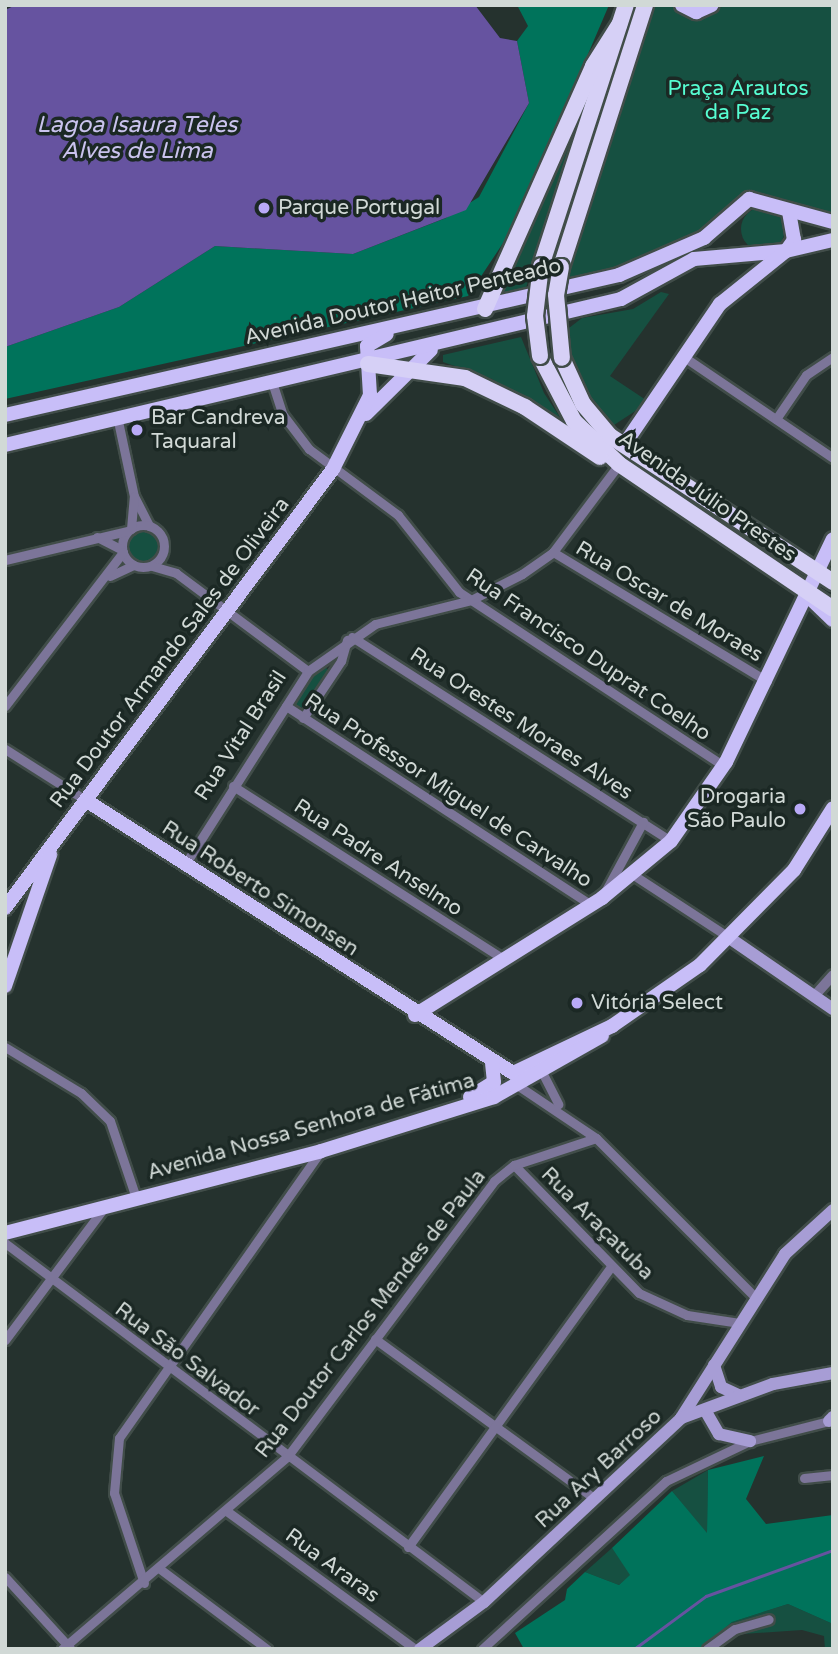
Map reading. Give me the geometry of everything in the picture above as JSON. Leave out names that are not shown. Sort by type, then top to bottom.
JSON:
[{"type":"highway","name":"Avenida Júlio Prestes","points":[[625,7],[541,266],[535,316],[540,356],[574,421],[619,464],[805,593],[833,609]]},
{"type":"highway","name":"Avenida Júlio Prestes","points":[[644,11],[561,267],[556,295],[562,358],[583,404],[624,445],[833,582]]},
{"type":"highway","points":[[485,309],[588,75],[619,25]]},
{"type":"highway","points":[[368,364],[411,367],[496,391],[619,464]]},
{"type":"main road","points":[[682,5],[696,12],[712,5]]},
{"type":"main road","name":"Avenida Doutor Heitor Penteado","points":[[5,415],[407,324],[485,309],[636,269],[704,238],[749,199],[789,213]]},
{"type":"main road","points":[[624,445],[720,304],[786,251],[794,232],[789,213],[833,222]]},
{"type":"main road","points":[[5,445],[368,364],[621,299],[694,259],[786,251],[833,240]]},
{"type":"main road","points":[[362,418],[372,381],[367,346],[407,324]]},
{"type":"main road","points":[[362,418],[411,367],[435,348]]},
{"type":"main road","name":"Rua Doutor Armando Sales de Oliveira","points":[[5,908],[334,469],[362,418]]},
{"type":"main road","points":[[415,1015],[597,902],[635,876],[671,841],[724,766],[767,682],[815,570],[833,539]]},
{"type":"main road","points":[[805,593],[833,620]]},
{"type":"main road","name":"Rua Roberto Simonsen","points":[[87,801],[492,1064]]},
{"type":"main road","name":"Avenida Nossa Senhora de Fátima","points":[[5,1233],[321,1151],[520,1087],[612,1026],[731,939],[803,859],[833,808]]},
{"type":"main road","points":[[5,986],[54,842]]},
{"type":"main road","points":[[731,939],[817,993],[833,1009]]},
{"type":"main road","name":"Avenida Nossa Senhora de Fátima","points":[[492,1064],[525,1072],[612,1026]]},
{"type":"main road","points":[[492,1064],[520,1087]]},
{"type":"main road","points":[[444,1110],[491,1086],[492,1064]]},
{"type":"main road","points":[[681,1418],[785,1254],[833,1210]]},
{"type":"main road","points":[[714,1365],[721,1387],[738,1395]]},
{"type":"main road","name":"Rua Ary Barroso","points":[[418,1649],[484,1602],[681,1418],[738,1395],[832,1373]]},
{"type":"main road","points":[[705,1410],[719,1434],[750,1441]]},
{"type":"street","points":[[684,357],[833,458]]},
{"type":"street","points":[[776,419],[806,375],[833,357]]},
{"type":"street","name":"Rua Francisco Duprat Coelho","points":[[273,385],[293,431],[334,469],[398,515],[447,581],[471,600],[724,766]]},
{"type":"street","points":[[118,421],[134,496],[149,526],[161,534],[176,573]]},
{"type":"street","name":"Rua Vital Brasil","points":[[184,866],[308,671],[349,638],[397,616],[471,600],[553,552],[619,464]]},
{"type":"street","points":[[5,706],[110,576],[123,551],[134,496]]},
{"type":"street","points":[[5,560],[149,526]]},
{"type":"street","points":[[97,537],[123,551],[134,565]]},
{"type":"street","points":[[152,566],[165,548]]},
{"type":"street","name":"Rua Oscar de Moraes","points":[[553,552],[767,682]]},
{"type":"street","points":[[110,576],[134,565],[152,566],[176,573],[229,608],[308,671]]},
{"type":"street","name":"Rua Vital Brasil","points":[[303,718],[341,661],[349,638]]},
{"type":"street","name":"Rua Orestes Moraes Alves","points":[[349,638],[671,841]]},
{"type":"street","name":"Rua Professor Miguel de Carvalho","points":[[286,706],[597,902]]},
{"type":"street","name":"Rua Roberto Simonsen","points":[[5,749],[87,801]]},
{"type":"street","name":"Rua Padre Anselmo","points":[[233,786],[505,960]]},
{"type":"street","points":[[597,902],[643,822]]},
{"type":"street","points":[[635,876],[731,939]]},
{"type":"street","points":[[817,993],[833,975]]},
{"type":"street","points":[[5,1047],[81,1093],[110,1121],[136,1198]]},
{"type":"street","points":[[543,1074],[564,1111]]},
{"type":"street","points":[[520,1087],[564,1111],[596,1138],[756,1298]]},
{"type":"street","name":"Rua Doutor Carlos Mendes de Paula","points":[[66,1647],[228,1512],[287,1457],[479,1199],[514,1165],[596,1138]]},
{"type":"street","points":[[144,1583],[114,1493],[114,1455],[119,1438],[321,1151]]},
{"type":"street","name":"Rua Araçatuba","points":[[514,1165],[610,1269],[662,1306],[739,1323]]},
{"type":"street","points":[[5,1340],[104,1208]]},
{"type":"street","name":"Rua São Salvador","points":[[5,1243],[287,1457],[484,1602]]},
{"type":"street","points":[[408,1547],[610,1269]]},
{"type":"street","points":[[375,1339],[594,1498]]},
{"type":"street","points":[[485,1647],[666,1481],[750,1441],[831,1419]]},
{"type":"street","points":[[804,1478],[833,1475]]},
{"type":"street","name":"Rua Araras","points":[[228,1512],[418,1649]]},
{"type":"street","points":[[160,1569],[267,1649]]},
{"type":"street","points":[[5,1577],[66,1647]]},
{"type":"street","points":[[707,1649],[735,1629],[769,1619]]},
{"type":"green space","points":[[517,5],[609,5],[515,225],[468,296],[5,399],[5,347],[119,307],[215,246],[353,254],[446,218],[479,197],[529,103],[517,41],[528,26]]},
{"type":"green space","name":"Praça Arautos da Paz","points":[[653,5],[674,5],[695,17],[727,5],[833,5],[833,215],[753,193],[706,230],[619,269],[567,281]]},
{"type":"green space","points":[[571,130],[577,131],[524,294],[497,298]]},
{"type":"green space","points":[[763,207],[778,214],[785,229],[778,244],[763,251],[748,244],[741,229],[748,214]]},
{"type":"green space","points":[[661,292],[669,294],[610,376],[649,402],[611,427],[581,387],[566,344],[569,328],[582,318],[633,309]]},
{"type":"green space","points":[[521,337],[544,393],[567,428],[492,379],[443,362],[443,355]]},
{"type":"green space","points":[[143,529],[155,534],[160,546],[155,558],[143,563],[131,558],[126,546],[131,534]]},
{"type":"green space","points":[[323,664],[328,670],[299,711],[290,705]]},
{"type":"green space","points":[[764,1456],[746,1499],[766,1524],[833,1515],[833,1624],[788,1604],[732,1622],[701,1649],[524,1649],[515,1633],[565,1600],[567,1589],[585,1572],[619,1585],[630,1575],[612,1548],[672,1491],[707,1533],[708,1470]]},
{"type":"green space","points":[[708,1470],[707,1534],[672,1491]]},
{"type":"green space","points":[[612,1548],[631,1575],[619,1585],[585,1572]]},
{"type":"green space","points":[[788,1604],[833,1624],[833,1649],[825,1649],[824,1636],[802,1630],[715,1636],[732,1622]]},
{"type":"water","name":"Lagoa Isaura Teles Alves de Lima","points":[[16,5],[475,5],[500,38],[517,41],[529,103],[466,210],[353,254],[215,246],[119,307],[5,347],[5,10]]},
{"type":"waterway","points":[[634,1649],[706,1596],[833,1550]]},
{"type":"place","name":"Parque Portugal","points":[[264,208]]},
{"type":"place","name":"Bar Candreva Taquaral","points":[[137,430]]},
{"type":"place","name":"Drogaria São Paulo","points":[[800,809]]},
{"type":"place","name":"Vitória Select","points":[[577,1003]]}]
